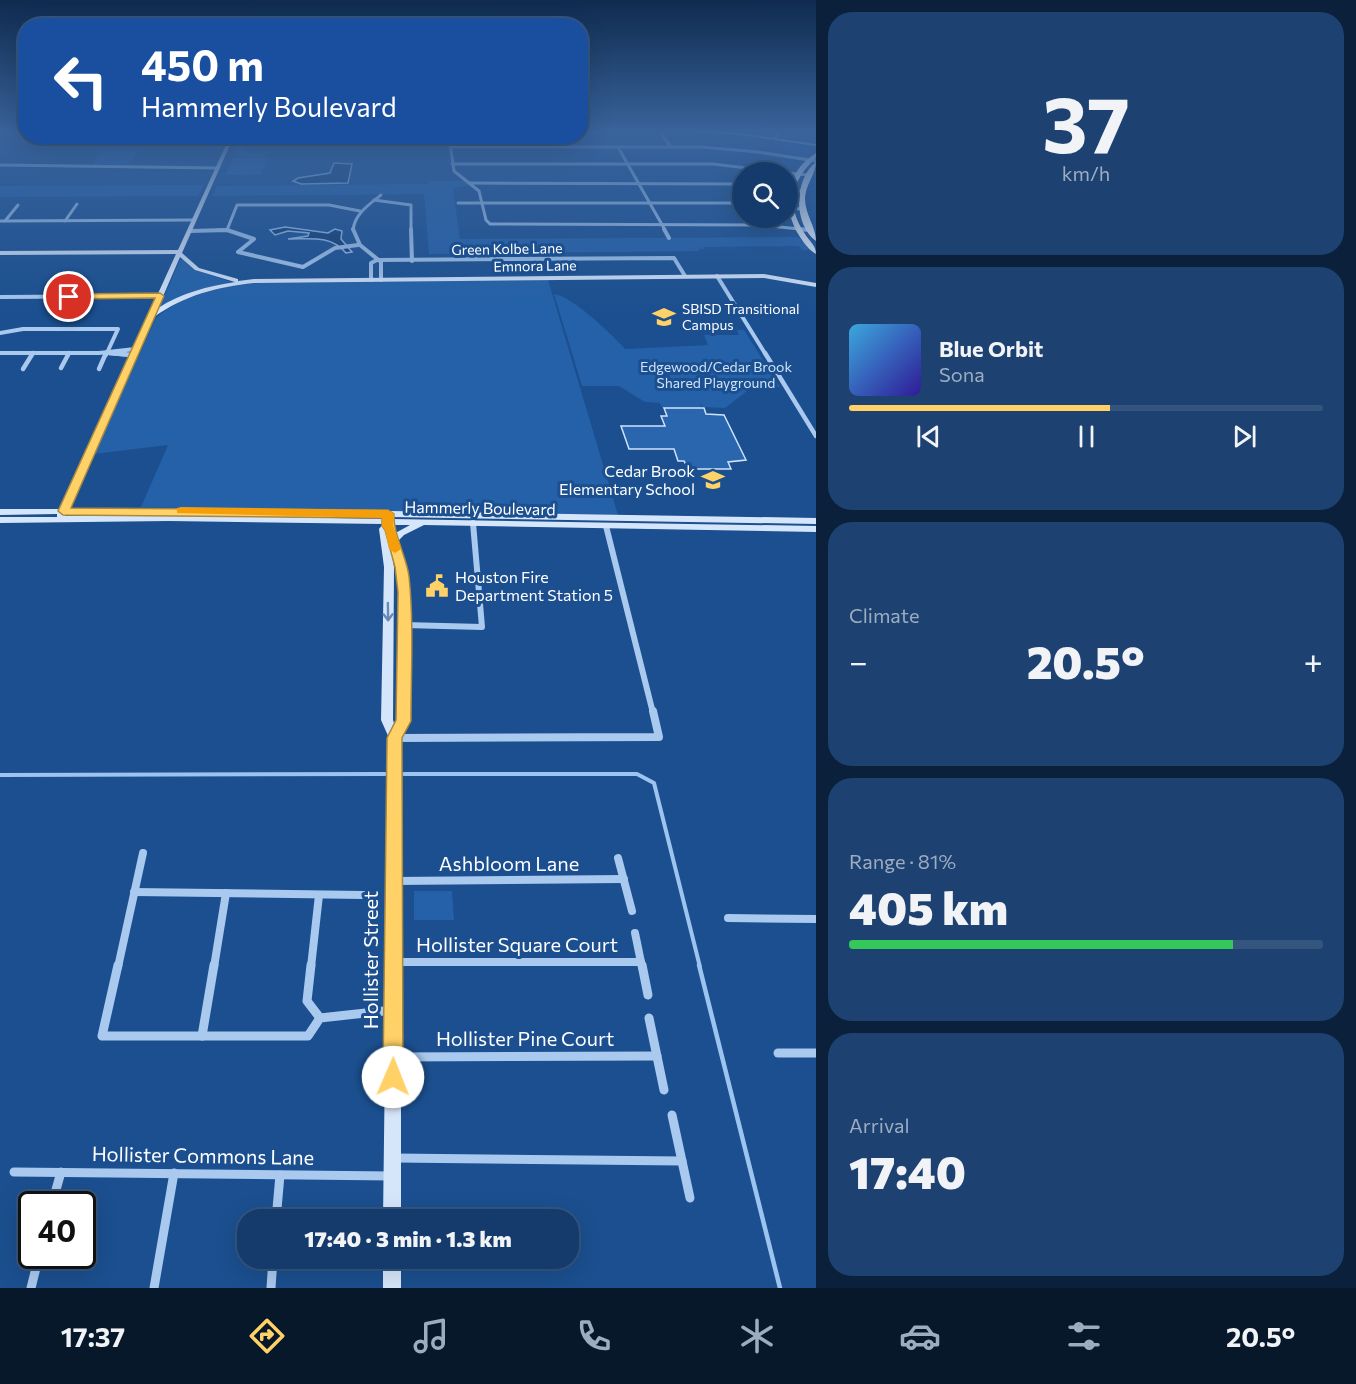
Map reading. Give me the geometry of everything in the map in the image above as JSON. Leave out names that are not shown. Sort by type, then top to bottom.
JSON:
[{"type":"main road","points":[[801,191],[802,209],[816,239]]},
{"type":"main road","points":[[797,228],[816,252]]},
{"type":"street","points":[[62,515],[179,253],[193,230],[194,220],[207,191]]},
{"type":"street","points":[[479,191],[486,220],[490,224],[732,225]]},
{"type":"street","points":[[643,191],[669,238]]},
{"type":"street","points":[[381,195],[360,211],[352,229],[358,245],[381,262],[381,280]]},
{"type":"street","points":[[374,200],[411,205],[412,261]]},
{"type":"street","points":[[458,203],[732,203]]},
{"type":"street","points":[[65,221],[77,204]]},
{"type":"street","points":[[2,221],[18,205]]},
{"type":"street","points":[[227,230],[237,206],[329,205],[360,211]]},
{"type":"street","points":[[798,209],[802,209]]},
{"type":"street","points":[[2,221],[194,220]]},
{"type":"street","points":[[797,228],[810,230]]},
{"type":"street","points":[[193,230],[227,230],[255,240],[239,250],[239,253],[294,267],[306,266],[337,248],[358,245]]},
{"type":"street","points":[[0,252],[179,253]]},
{"type":"street","name":"Emnora Lane","points":[[179,253],[190,265],[207,274],[254,281],[717,276],[777,277],[815,285]]},
{"type":"street","name":"Green Kolbe Lane","points":[[377,260],[674,258],[685,276]]},
{"type":"street","points":[[371,280],[371,263],[377,260]]},
{"type":"street","points":[[717,276],[816,436]]},
{"type":"street","name":"Emnora Lane","points":[[151,316],[174,301],[200,290],[254,281]]},
{"type":"street","points":[[0,297],[160,296]]},
{"type":"street","points":[[0,333],[23,329],[118,329],[99,369]]},
{"type":"street","points":[[0,353],[106,352],[111,355],[134,352]]},
{"type":"street","points":[[24,369],[33,353]]},
{"type":"street","points":[[61,368],[69,353]]},
{"type":"street","name":"Hammerly Boulevard","points":[[0,512],[62,515],[711,523],[816,529]]},
{"type":"street","name":"Hammerly Boulevard","points":[[0,520],[62,515]]},
{"type":"street","name":"Hammerly Boulevard","points":[[388,520],[473,523],[557,521],[606,526],[816,521]]},
{"type":"street","name":"Hollister Street","points":[[388,520],[401,567],[404,625],[404,721],[395,738]]},
{"type":"street","name":"Hollister Street","points":[[388,520],[384,529],[389,567],[387,720],[395,738],[392,1209]]},
{"type":"street","points":[[393,541],[409,528],[426,522]]},
{"type":"street","points":[[404,625],[482,627],[473,523]]},
{"type":"street","points":[[395,738],[659,737],[606,526]]},
{"type":"street","points":[[143,853],[102,1036],[308,1036],[320,1018]]},
{"type":"street","points":[[618,858],[632,911]]},
{"type":"street","name":"Ashbloom Lane","points":[[394,881],[624,879]]},
{"type":"street","points":[[134,892],[363,895]]},
{"type":"street","points":[[202,1036],[226,893]]},
{"type":"street","points":[[319,895],[307,1001],[320,1018]]},
{"type":"street","points":[[728,918],[816,919]]},
{"type":"street","points":[[635,933],[648,995]]},
{"type":"street","name":"Hollister Square Court","points":[[394,962],[641,962]]},
{"type":"street","points":[[320,1018],[393,1010]]},
{"type":"street","points":[[649,1018],[664,1090]]},
{"type":"street","points":[[778,1053],[816,1053]]},
{"type":"street","name":"Hollister Pine Court","points":[[393,1057],[657,1056]]},
{"type":"street","points":[[672,1115],[690,1198]]},
{"type":"street","points":[[392,1158],[682,1161]]},
{"type":"street","name":"Hollister Commons Lane","points":[[14,1172],[393,1176]]},
{"type":"street","points":[[56,1191],[61,1172]]},
{"type":"street","points":[[154,1288],[174,1173]]},
{"type":"street","points":[[277,1209],[280,1175]]},
{"type":"street","points":[[31,1288],[36,1269]]},
{"type":"street","points":[[271,1288],[272,1269]]},
{"type":"street","points":[[392,1269],[392,1288]]},
{"type":"green space","points":[[0,191],[201,191],[198,196],[0,197]]},
{"type":"green space","points":[[214,191],[453,191],[460,239],[798,237],[811,250],[802,250],[799,246],[703,247],[704,249],[698,249],[699,251],[429,254],[424,194],[212,196]]},
{"type":"green space","points":[[182,259],[195,270],[231,282],[197,290],[160,306]]},
{"type":"green space","points":[[548,280],[618,515],[141,507],[168,445],[94,454],[156,318],[191,296],[218,288],[259,283]]},
{"type":"green space","name":"Edgewood/Cedar Brook Shared Playground","points":[[554,294],[571,301],[602,326],[625,349],[708,345],[704,335],[739,335],[737,330],[744,330],[780,387],[751,388],[725,408],[703,407],[700,403],[702,408],[662,408],[660,403],[645,402],[619,386],[582,386]]},
{"type":"green space","points":[[414,891],[452,891],[454,920],[414,920]]},
{"type":"shaded area","points":[[285,227],[328,233],[335,229],[342,231],[341,239],[352,252],[346,253],[334,243],[327,241],[288,239],[308,236],[309,233],[288,231],[275,235],[270,230]]},
{"type":"building","name":"Cedar Brook Elementary School","points":[[664,408],[704,408],[706,414],[724,415],[746,460],[728,462],[731,469],[688,469],[684,461],[678,461],[674,449],[629,449],[621,426],[665,426],[661,416],[667,416]]},
{"type":"waterway","points":[[0,775],[385,774]]},
{"type":"waterway","points":[[404,774],[637,774],[654,783],[700,967]]},
{"type":"waterway","points":[[699,965],[780,1288]]},
{"type":"slow traffic","points":[[181,510],[388,514],[387,526],[390,529],[395,549]]},
{"type":"place","name":"SBISD Transitional Campus","points":[[664,317]]},
{"type":"place","name":"Cedar Brook Elementary School","points":[[713,480]]},
{"type":"place","name":"Houston Fire Department Station 5","points":[[437,586]]},
{"type":"route","points":[[69,297],[160,296],[63,511],[388,514],[387,526],[390,529],[401,567],[404,592],[404,721],[395,738],[393,1077]]}]
